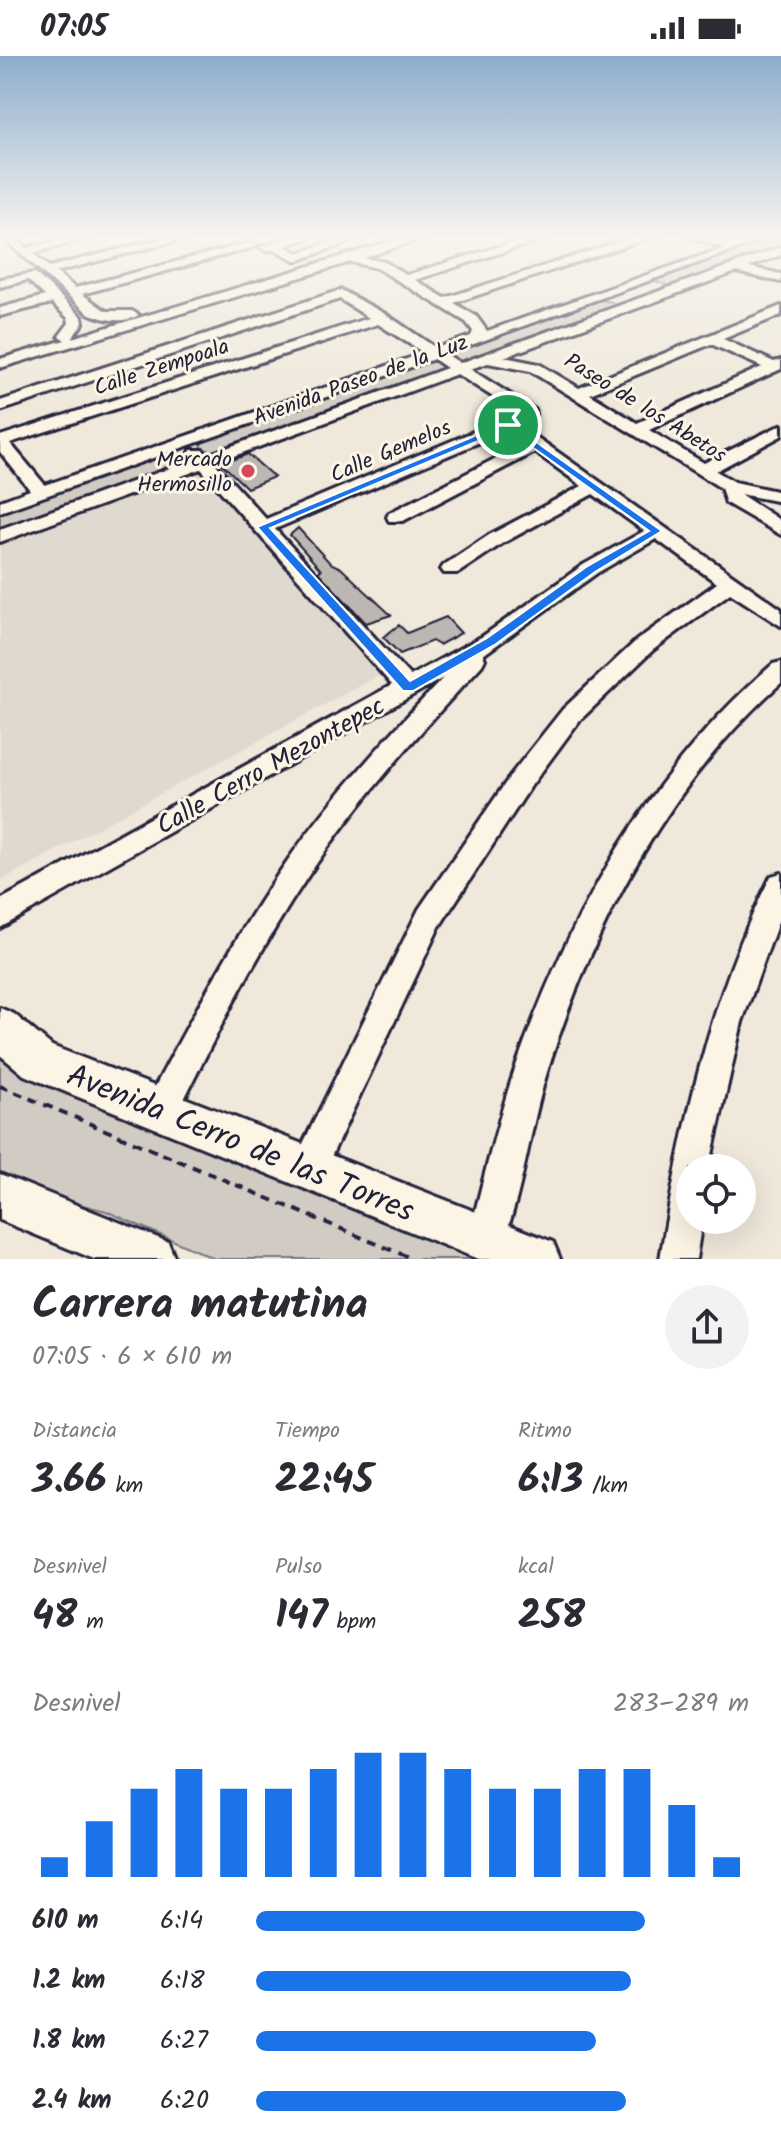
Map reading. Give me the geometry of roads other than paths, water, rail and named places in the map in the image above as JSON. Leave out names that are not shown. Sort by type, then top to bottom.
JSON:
[{"type":"main road","name":"Avenida Cerro de las Torres","points":[[0,1028],[38,1061],[536,1259]]},
{"type":"main road","points":[[0,1197],[151,1259]]},
{"type":"street","points":[[50,292],[75,317],[76,323],[66,336]]},
{"type":"street","points":[[2,359],[132,315],[219,292]]},
{"type":"street","points":[[427,292],[471,319],[480,331],[476,341]]},
{"type":"street","points":[[444,302],[475,292]]},
{"type":"street","name":"Avenida Paseo de la Luz","points":[[0,507],[611,292]]},
{"type":"street","name":"Avenida Paseo de la Luz","points":[[0,536],[668,292]]},
{"type":"street","points":[[72,293],[104,315],[132,315]]},
{"type":"street","points":[[2,359],[121,346],[341,294],[462,368]]},
{"type":"street","points":[[0,312],[54,298]]},
{"type":"street","points":[[0,406],[121,346],[198,298]]},
{"type":"street","points":[[591,299],[615,300],[621,306],[617,311]]},
{"type":"street","points":[[75,317],[91,315],[93,310]]},
{"type":"street","points":[[577,394],[781,310]]},
{"type":"street","name":"Calle Zempoala","points":[[0,441],[382,318]]},
{"type":"street","points":[[471,319],[519,326]]},
{"type":"street","points":[[712,339],[778,365]]},
{"type":"street","name":"Paseo de los Abetos","points":[[528,344],[526,356],[534,367],[702,471],[729,486],[781,497]]},
{"type":"street","name":"Paseo de los Abetos","points":[[486,359],[534,367]]},
{"type":"street","points":[[635,430],[778,365]]},
{"type":"street","name":"Calle Gemelos","points":[[263,527],[526,417],[527,410],[462,368]]},
{"type":"street","points":[[508,425],[781,619]]},
{"type":"street","points":[[702,471],[781,430]]},
{"type":"street","points":[[0,441],[42,493]]},
{"type":"street","points":[[183,441],[205,461],[408,688]]},
{"type":"street","points":[[396,517],[535,445]]},
{"type":"street","points":[[451,569],[496,539],[594,486]]},
{"type":"street","points":[[729,486],[732,499],[781,529]]},
{"type":"street","name":"Calle Cerro Mezontepec","points":[[0,915],[491,641],[590,569],[657,531]]},
{"type":"street","points":[[308,1168],[429,918],[522,779],[571,715],[645,645],[730,583]]},
{"type":"street","points":[[161,1110],[225,985],[321,836],[390,748],[491,641]]},
{"type":"street","points":[[486,1239],[532,1068],[575,959],[637,841],[684,771],[731,715],[781,670]]},
{"type":"street","points":[[694,1154],[731,1010],[769,907],[781,885]]},
{"type":"street","points":[[678,1259],[682,1234]]},
{"type":"place","name":"Mercado Hermosillo","points":[[248,471]]}]
